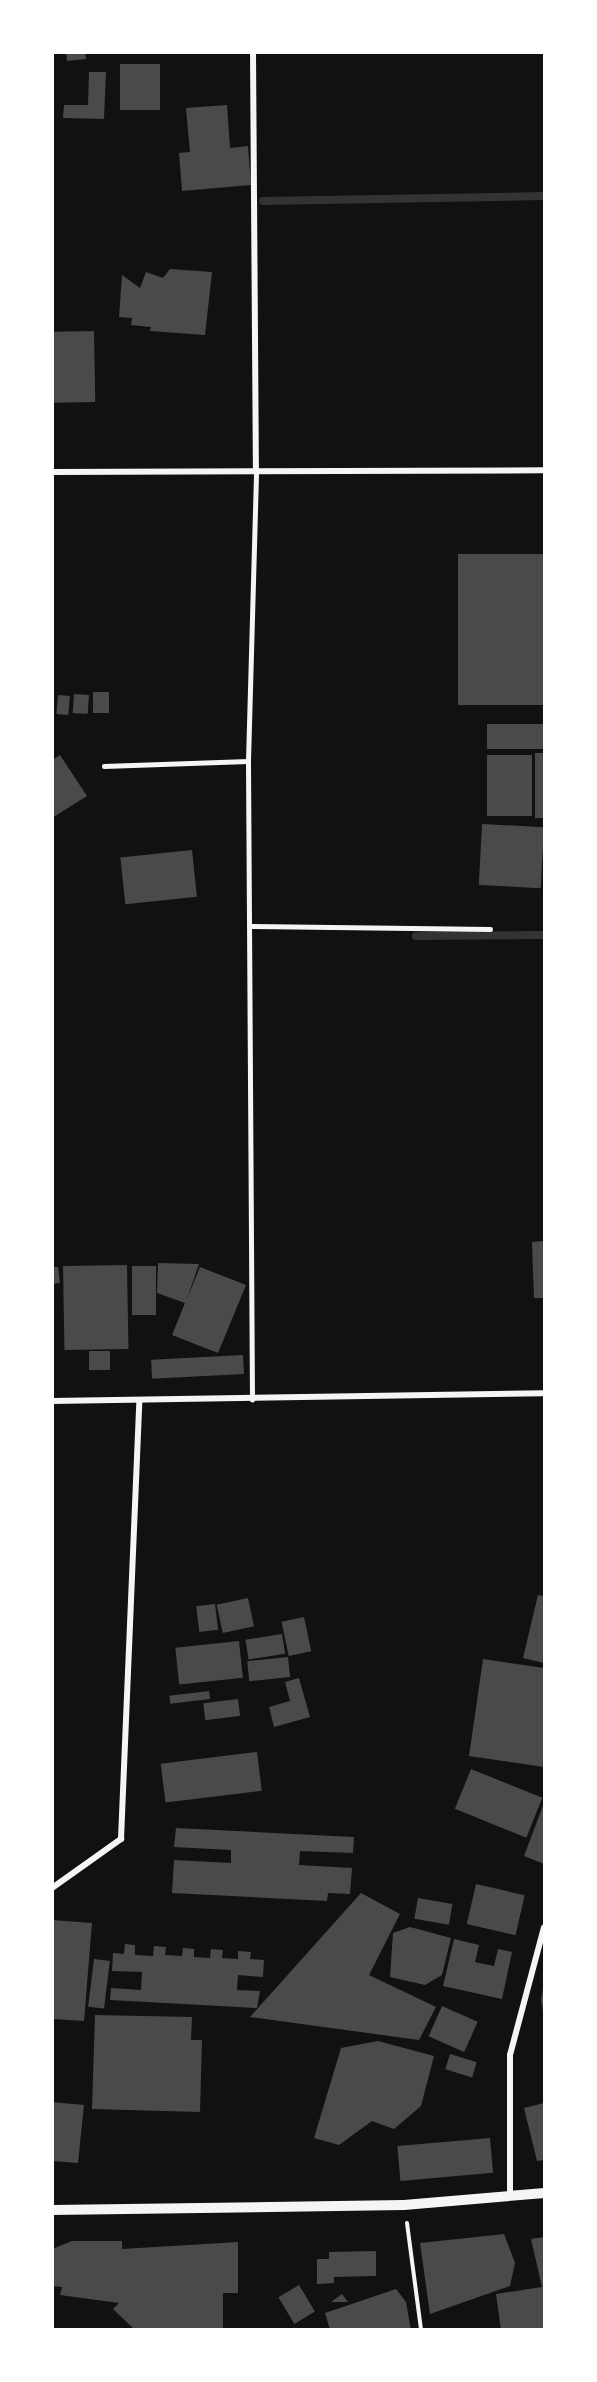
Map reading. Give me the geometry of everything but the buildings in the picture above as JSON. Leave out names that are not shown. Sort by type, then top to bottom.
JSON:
[{"type":"street","points":[[253,52],[256,471]]},
{"type":"street","points":[[52,472],[544,470]]},
{"type":"street","points":[[52,1401],[252,1400],[544,1394]]},
{"type":"street","points":[[52,1888],[121,1839],[139,1401]]},
{"type":"street","points":[[510,2196],[510,2055],[544,1927]]},
{"type":"street","points":[[52,2210],[404,2205],[544,2193]]},
{"type":"lane","points":[[252,1400],[251,926],[248,761],[256,471]]},
{"type":"lane","points":[[104,766],[248,761]]},
{"type":"lane","points":[[251,926],[490,929]]},
{"type":"path","points":[[404,2205],[422,2330]]},
{"type":"waterway","points":[[263,201],[544,196]]},
{"type":"waterway","points":[[416,936],[544,935]]}]
